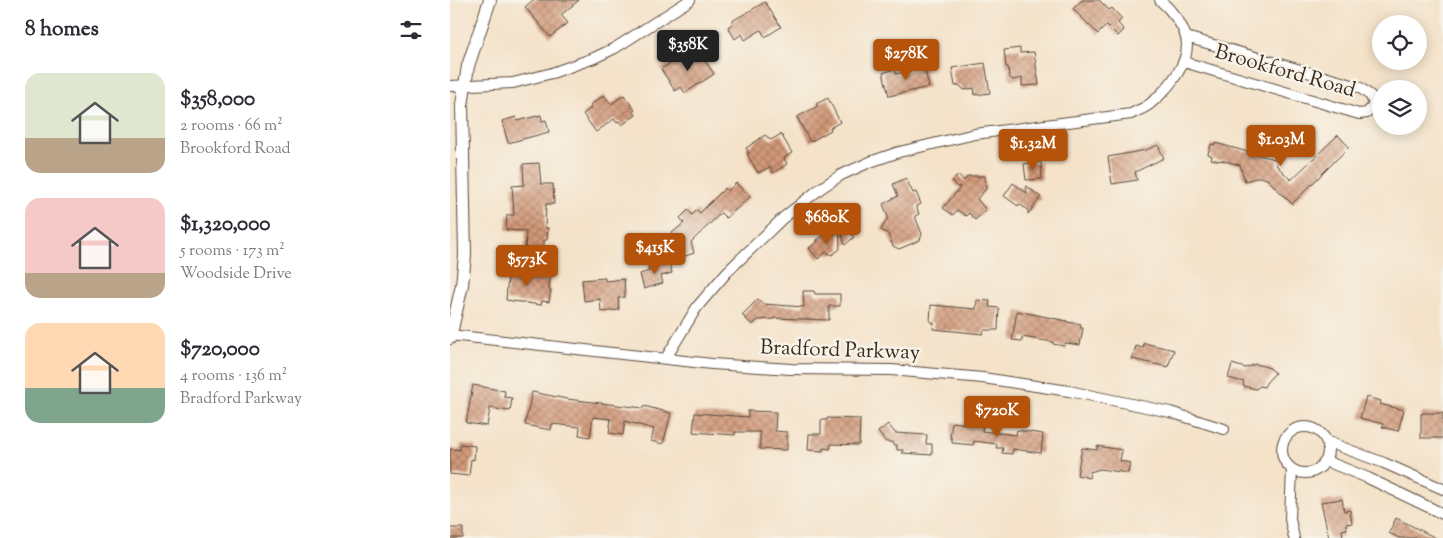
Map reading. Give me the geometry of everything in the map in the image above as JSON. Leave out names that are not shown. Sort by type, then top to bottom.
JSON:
[{"type":"street","points":[[450,336],[462,284],[465,255],[462,105],[464,86],[468,66],[490,0]]},
{"type":"street","points":[[450,86],[513,83],[552,73],[594,58],[615,48],[690,0]]},
{"type":"street","points":[[1160,0],[1175,17],[1186,37]]},
{"type":"street","name":"Brookford Road","points":[[1186,37],[1359,87],[1371,96],[1374,104],[1367,113],[1359,114],[1184,62],[1187,52],[1186,37]]},
{"type":"street","points":[[666,358],[680,331],[697,307],[727,272],[783,218],[841,175],[899,152],[975,134],[1131,114],[1151,104],[1174,79],[1184,62]]},
{"type":"street","name":"Bradford Parkway","points":[[450,336],[732,365],[791,369],[892,370],[983,378],[1069,391],[1170,412],[1224,429]]},
{"type":"street","points":[[1303,426],[1316,428],[1328,442],[1329,449],[1326,462],[1314,471],[1299,472],[1292,469],[1284,460],[1282,447],[1284,441],[1291,431],[1303,426]]},
{"type":"street","points":[[1328,442],[1384,463],[1443,489]]},
{"type":"street","points":[[1326,462],[1368,478],[1443,514]]},
{"type":"street","points":[[1292,469],[1290,518],[1294,538]]},
{"type":"building","points":[[533,0],[579,0],[561,15],[568,23],[550,37],[525,7]]},
{"type":"building","points":[[1082,0],[1099,0],[1109,10],[1112,8],[1122,19],[1118,23],[1124,30],[1118,36],[1107,25],[1098,34],[1073,9]]},
{"type":"building","points":[[765,2],[781,27],[765,37],[761,30],[745,40],[742,34],[735,39],[728,27],[733,23],[732,21]]},
{"type":"building","points":[[1020,48],[1020,53],[1034,52],[1039,85],[1022,86],[1022,78],[1013,80],[1009,77],[1004,50]]},
{"type":"building","points":[[698,50],[714,74],[685,93],[681,87],[675,91],[661,69],[676,60],[678,63]]},
{"type":"building","points":[[985,63],[990,93],[975,95],[974,88],[964,90],[959,85],[955,86],[952,68]]},
{"type":"building","points":[[924,67],[929,87],[889,96],[883,73],[895,69],[896,74]]},
{"type":"building","points":[[604,95],[611,104],[624,95],[635,110],[633,111],[636,115],[622,125],[614,119],[596,132],[583,114],[592,107],[590,105]]},
{"type":"building","points":[[828,98],[840,122],[830,128],[831,130],[810,142],[797,117],[818,106],[816,104]]},
{"type":"building","points":[[541,115],[542,121],[546,120],[549,132],[508,143],[502,121],[516,117],[517,121]]},
{"type":"building","points":[[781,134],[792,153],[784,158],[787,164],[773,173],[770,167],[758,173],[747,154],[749,153],[746,148],[765,135],[771,140]]},
{"type":"building","points":[[1338,135],[1349,147],[1292,204],[1267,179],[1260,177],[1245,181],[1240,165],[1211,159],[1212,156],[1208,154],[1211,144],[1215,145],[1215,143],[1278,160],[1276,165],[1291,180]]},
{"type":"building","points":[[1158,145],[1164,158],[1135,172],[1137,180],[1112,184],[1108,157],[1146,150]]},
{"type":"building","points":[[1041,162],[1042,179],[1026,180],[1024,164]]},
{"type":"building","points":[[539,163],[541,184],[553,184],[554,204],[546,204],[545,228],[548,228],[547,240],[544,240],[544,255],[525,254],[526,231],[506,230],[507,215],[514,215],[512,186],[524,185],[523,164]]},
{"type":"building","points":[[959,175],[964,181],[968,176],[985,176],[986,189],[977,199],[986,210],[975,220],[969,213],[966,216],[957,210],[953,215],[943,208],[959,189],[960,186],[957,187],[952,181]]},
{"type":"building","points":[[906,178],[913,193],[916,192],[921,204],[916,206],[919,214],[915,216],[922,234],[920,240],[899,249],[893,246],[888,234],[881,230],[888,217],[883,204],[898,196],[893,184]]},
{"type":"building","points":[[736,183],[750,197],[726,218],[721,213],[691,242],[694,253],[680,258],[672,233],[684,223],[680,218],[688,210],[692,215],[697,210],[700,213],[725,188],[728,191]]},
{"type":"building","points":[[1013,183],[1027,193],[1026,186],[1041,197],[1028,214],[1028,210],[1019,204],[1018,206],[1004,196]]},
{"type":"building","points":[[837,216],[854,237],[845,245]]},
{"type":"building","points":[[830,230],[834,235],[839,230],[840,249],[832,255],[826,252],[818,259],[809,248]]},
{"type":"building","points":[[669,261],[672,273],[661,276],[663,283],[644,289],[640,274],[649,271],[648,267]]},
{"type":"building","points":[[509,265],[525,267],[525,273],[550,276],[549,290],[551,290],[549,302],[542,301],[541,305],[506,300]]},
{"type":"building","points":[[605,278],[605,281],[624,279],[625,297],[618,298],[619,310],[601,312],[600,299],[584,301],[582,280]]},
{"type":"building","points":[[803,291],[814,291],[815,294],[840,294],[840,306],[829,306],[829,320],[774,318],[758,320],[752,325],[742,315],[758,299],[763,304],[804,307]]},
{"type":"building","points":[[977,300],[990,301],[989,307],[999,308],[998,330],[984,330],[983,334],[933,329],[934,322],[930,322],[931,305],[976,309]]},
{"type":"building","points":[[1017,311],[1081,324],[1080,328],[1083,328],[1080,345],[1065,343],[1064,346],[1053,344],[1053,342],[1022,337],[1022,341],[1012,340]]},
{"type":"building","points":[[1144,343],[1174,350],[1168,367],[1132,359],[1136,346],[1143,348]]},
{"type":"building","points":[[1232,364],[1245,368],[1256,364],[1270,368],[1275,373],[1264,387],[1260,386],[1256,389],[1243,386],[1244,382],[1228,378]]},
{"type":"building","points":[[473,385],[505,391],[504,397],[512,398],[510,411],[490,408],[487,426],[466,423]]},
{"type":"building","points":[[532,392],[567,399],[643,408],[644,406],[671,413],[663,444],[651,441],[654,429],[625,421],[623,435],[609,433],[611,419],[593,417],[590,437],[579,435],[580,427],[552,424],[551,430],[525,425]]},
{"type":"building","points":[[1366,397],[1381,401],[1380,404],[1404,410],[1398,431],[1382,427],[1383,424],[1360,418]]},
{"type":"building","points":[[748,411],[776,412],[775,431],[787,432],[787,450],[760,449],[760,432],[735,432],[735,435],[693,432],[695,413],[748,417]]},
{"type":"building","points":[[1443,413],[1443,438],[1421,438],[1421,414]]},
{"type":"building","points":[[827,418],[860,419],[859,445],[831,444],[830,449],[823,448],[823,451],[808,450],[809,434],[821,434],[821,420],[827,420]]},
{"type":"building","points":[[952,422],[983,426],[982,431],[1016,435],[1017,430],[1043,434],[1041,453],[1013,449],[1012,454],[1002,453],[1003,448],[996,448],[997,444],[974,441],[973,445],[952,443],[952,438],[950,438]]},
{"type":"building","points":[[888,424],[895,433],[927,435],[926,444],[932,444],[932,455],[902,453],[903,450],[897,450],[897,445],[893,445],[893,442],[886,442],[878,432]]},
{"type":"building","points":[[461,444],[475,446],[474,460],[471,459],[469,476],[450,474],[450,449],[460,450]]},
{"type":"building","points":[[1097,446],[1122,450],[1120,461],[1130,463],[1128,473],[1100,469],[1090,472],[1089,478],[1077,475],[1082,448],[1097,450]]},
{"type":"building","points":[[1342,499],[1344,511],[1350,510],[1352,523],[1346,524],[1347,529],[1342,530],[1343,538],[1329,538],[1321,502]]},
{"type":"building","points":[[1396,518],[1436,538],[1399,538],[1389,533]]},
{"type":"building","points":[[450,528],[463,528],[463,538],[450,538]]}]
